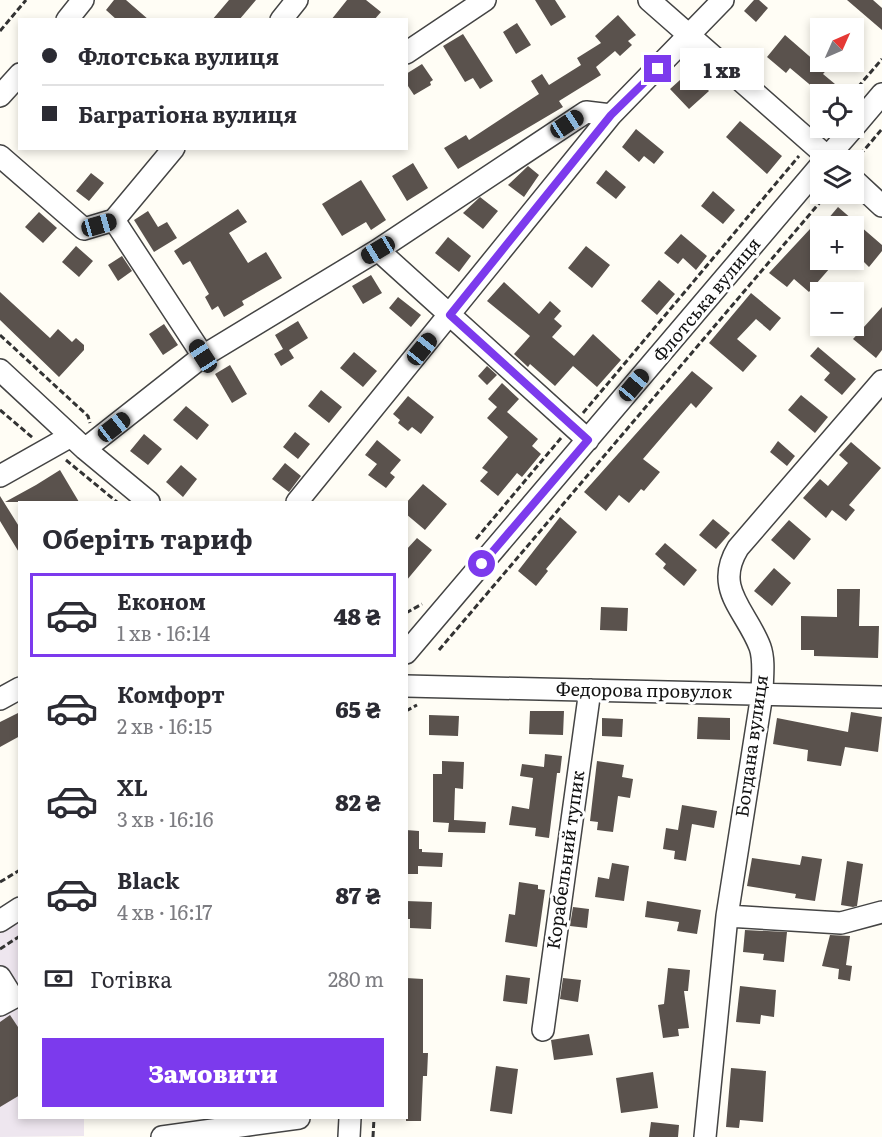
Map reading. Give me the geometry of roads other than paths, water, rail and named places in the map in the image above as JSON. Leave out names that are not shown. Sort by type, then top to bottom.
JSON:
[{"type":"street","points":[[69,18],[84,0]]},
{"type":"street","points":[[283,18],[297,0]]},
{"type":"street","points":[[408,52],[485,0]]},
{"type":"street","points":[[649,0],[817,150]]},
{"type":"street","points":[[298,501],[611,115],[689,38],[723,0]]},
{"type":"street","points":[[0,96],[18,76]]},
{"type":"street","name":"Флотська вулиця","points":[[864,114],[882,94]]},
{"type":"street","points":[[0,476],[84,442],[203,356],[378,250],[586,112],[611,115]]},
{"type":"street","name":"Флотська вулиця","points":[[835,150],[844,138]]},
{"type":"street","points":[[0,156],[84,229],[114,220],[172,150]]},
{"type":"street","name":"Флотська вулиця","points":[[408,651],[810,180]]},
{"type":"street","points":[[864,189],[882,206]]},
{"type":"street","points":[[114,220],[203,356]]},
{"type":"street","points":[[378,250],[588,440]]},
{"type":"street","points":[[0,370],[148,501]]},
{"type":"street","name":"Богдана вулиця","points":[[705,1137],[727,916],[762,694],[762,657],[759,646],[730,591],[727,577],[729,562],[738,548],[882,381]]},
{"type":"street","name":"Федорова провулок","points":[[408,686],[882,697]]},
{"type":"street","points":[[0,699],[18,689]]},
{"type":"street","name":"Корабельний тупик","points":[[543,1030],[590,690]]},
{"type":"street","points":[[0,921],[18,909]]},
{"type":"street","points":[[727,916],[841,923],[882,912]]},
{"type":"street","points":[[0,977],[13,998],[0,1005]]},
{"type":"street","points":[[162,1137],[292,1119]]},
{"type":"street","points":[[349,1137],[350,1119]]}]
